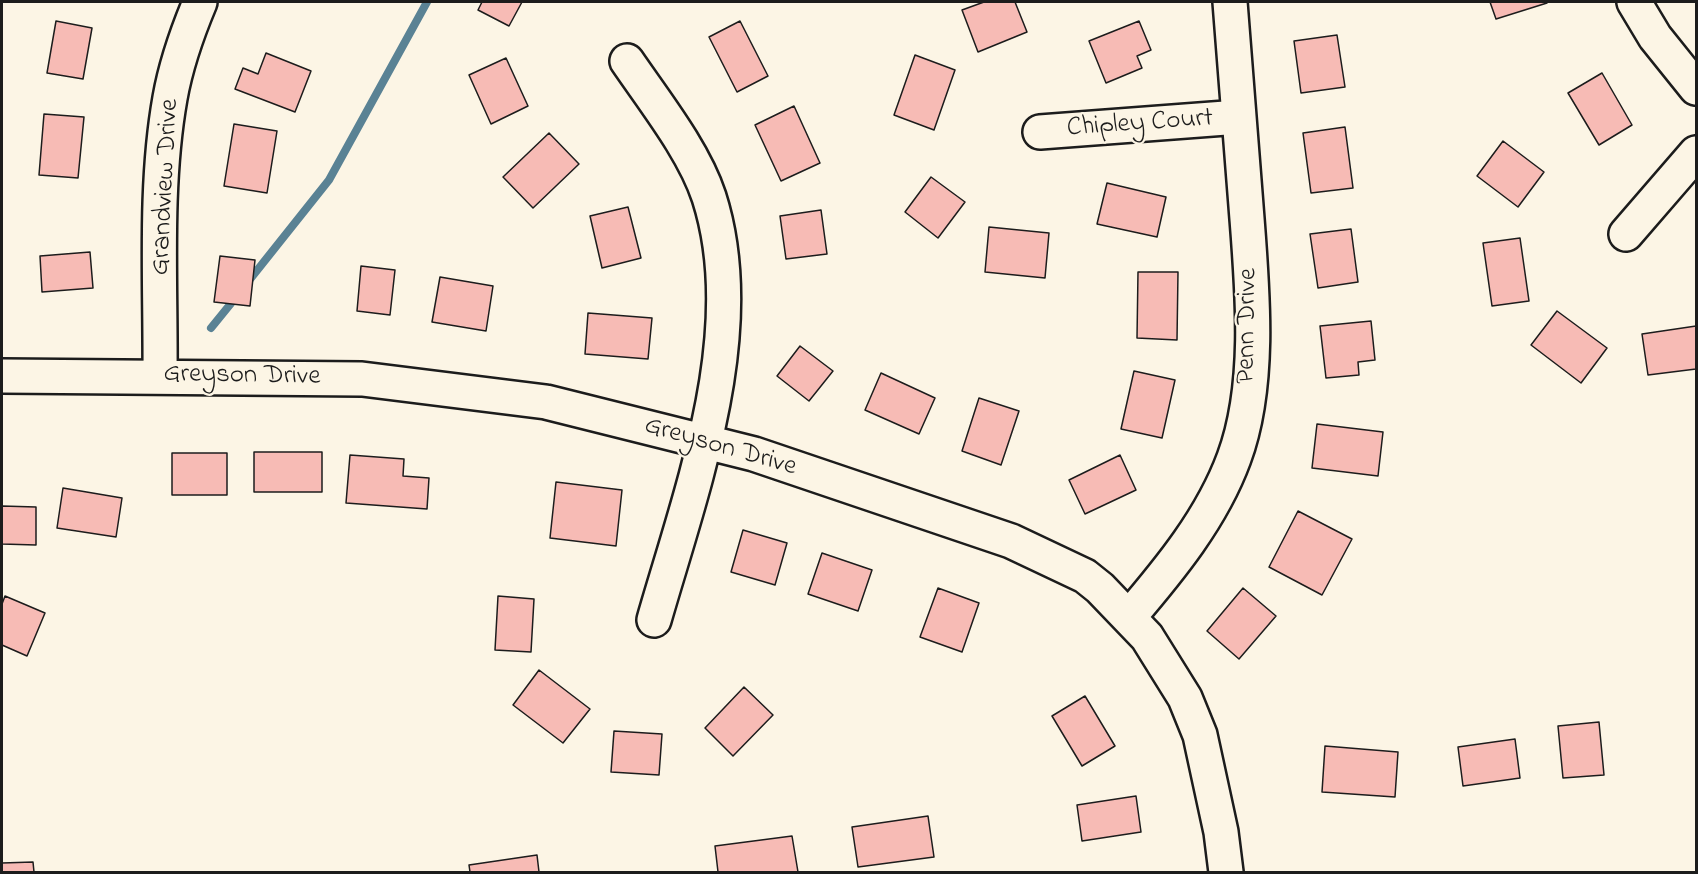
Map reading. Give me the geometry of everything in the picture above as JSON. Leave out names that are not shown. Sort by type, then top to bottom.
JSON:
[{"type":"street","name":"Grandview Drive","points":[[160,376],[162,183],[165,134],[177,65],[200,2]]},
{"type":"street","name":"Penn Drive","points":[[1130,617],[1210,511],[1235,457],[1247,403],[1253,344],[1252,284],[1230,2]]},
{"type":"street","points":[[1634,2],[1655,37],[1696,88]]},
{"type":"street","points":[[627,61],[699,173],[709,197],[717,231],[723,296],[721,346],[713,409],[654,620]]},
{"type":"street","name":"Chipley Court","points":[[1040,132],[1239,117]]},
{"type":"street","points":[[1626,234],[1696,153]]},
{"type":"street","name":"Greyson Drive","points":[[2,376],[362,379],[546,402],[754,454],[1011,541],[1065,564],[1085,576],[1130,617],[1147,637],[1185,698],[1200,735],[1221,832],[1226,873]]},
{"type":"building","points":[[482,2],[522,2],[509,26],[478,10]]},
{"type":"building","points":[[984,2],[1015,2],[1027,32],[978,52],[962,10]]},
{"type":"building","points":[[1490,2],[1546,2],[1547,3],[1496,19]]},
{"type":"building","points":[[56,21],[92,28],[83,79],[47,73]]},
{"type":"building","points":[[740,21],[768,76],[737,92],[709,37]]},
{"type":"building","points":[[1139,21],[1151,50],[1137,56],[1142,68],[1106,83],[1089,41]]},
{"type":"building","points":[[1337,35],[1345,87],[1301,93],[1294,41]]},
{"type":"building","points":[[266,53],[311,71],[295,112],[235,89],[243,68],[258,74]]},
{"type":"building","points":[[915,55],[955,70],[934,130],[894,115]]},
{"type":"building","points":[[506,58],[528,106],[491,124],[469,75]]},
{"type":"building","points":[[1602,73],[1632,125],[1599,145],[1568,93]]},
{"type":"building","points":[[794,106],[820,163],[781,181],[755,125]]},
{"type":"building","points":[[44,114],[84,117],[78,178],[39,175]]},
{"type":"building","points":[[234,124],[277,131],[267,193],[224,186]]},
{"type":"building","points":[[1345,127],[1353,188],[1311,193],[1303,133]]},
{"type":"building","points":[[549,133],[579,164],[533,208],[503,177]]},
{"type":"building","points":[[1503,141],[1544,172],[1518,207],[1477,176]]},
{"type":"building","points":[[931,177],[965,202],[938,238],[905,212]]},
{"type":"building","points":[[1107,183],[1166,197],[1157,237],[1097,224]]},
{"type":"building","points":[[628,207],[641,258],[602,268],[590,216]]},
{"type":"building","points":[[821,210],[827,254],[786,259],[780,216]]},
{"type":"building","points":[[989,227],[1049,233],[1045,278],[985,272]]},
{"type":"building","points":[[1351,229],[1358,282],[1318,288],[1310,234]]},
{"type":"building","points":[[1520,238],[1529,301],[1492,306],[1483,243]]},
{"type":"building","points":[[90,252],[93,288],[42,292],[40,256]]},
{"type":"building","points":[[220,256],[255,260],[250,306],[214,302]]},
{"type":"building","points":[[361,266],[395,270],[390,315],[357,311]]},
{"type":"building","points":[[1138,272],[1178,272],[1177,340],[1137,338]]},
{"type":"building","points":[[440,277],[493,286],[486,331],[432,322]]},
{"type":"building","points":[[1557,311],[1607,348],[1581,383],[1531,345]]},
{"type":"building","points":[[588,313],[652,318],[648,359],[585,354]]},
{"type":"building","points":[[1371,321],[1375,360],[1358,362],[1359,375],[1326,378],[1320,326]]},
{"type":"building","points":[[1696,326],[1696,369],[1648,375],[1642,334]]},
{"type":"building","points":[[800,346],[833,371],[809,401],[777,376]]},
{"type":"building","points":[[1134,371],[1175,380],[1162,438],[1121,429]]},
{"type":"building","points":[[881,373],[935,398],[919,434],[865,410]]},
{"type":"building","points":[[979,398],[1019,411],[1001,465],[962,451]]},
{"type":"building","points":[[1317,424],[1383,432],[1378,476],[1312,468]]},
{"type":"building","points":[[254,452],[322,452],[322,492],[254,492]]},
{"type":"building","points":[[172,453],[227,453],[227,495],[172,495]]},
{"type":"building","points":[[350,455],[404,459],[403,476],[429,478],[427,509],[346,503]]},
{"type":"building","points":[[1120,455],[1136,490],[1085,514],[1069,480]]},
{"type":"building","points":[[556,482],[622,490],[616,546],[550,538]]},
{"type":"building","points":[[63,488],[122,498],[116,537],[57,528]]},
{"type":"building","points":[[2,506],[36,507],[36,545],[2,544]]},
{"type":"building","points":[[1298,511],[1352,539],[1322,595],[1269,567]]},
{"type":"building","points":[[743,530],[787,543],[775,585],[731,572]]},
{"type":"building","points":[[822,553],[872,570],[858,611],[808,594]]},
{"type":"building","points":[[938,588],[979,603],[962,652],[920,637]]},
{"type":"building","points":[[1243,588],[1276,616],[1239,659],[1207,631]]},
{"type":"building","points":[[5,596],[45,613],[27,656],[2,645],[2,604]]},
{"type":"building","points":[[498,596],[534,599],[531,652],[495,650]]},
{"type":"building","points":[[539,670],[590,709],[563,743],[513,705]]},
{"type":"building","points":[[744,687],[773,715],[733,756],[705,728]]},
{"type":"building","points":[[1085,696],[1115,746],[1082,766],[1052,716]]},
{"type":"building","points":[[1599,722],[1604,775],[1563,778],[1558,726]]},
{"type":"building","points":[[614,731],[662,734],[659,775],[611,772]]},
{"type":"building","points":[[1515,739],[1520,778],[1463,786],[1458,747]]},
{"type":"building","points":[[1325,746],[1398,752],[1395,797],[1322,792]]},
{"type":"building","points":[[1136,796],[1141,832],[1082,841],[1077,805]]},
{"type":"building","points":[[928,816],[934,857],[858,867],[852,827]]},
{"type":"building","points":[[792,836],[798,872],[718,872],[715,846]]},
{"type":"building","points":[[537,855],[539,872],[470,872],[469,865]]},
{"type":"building","points":[[33,862],[34,872],[2,872],[2,863]]},
{"type":"waterway","points":[[247,283],[329,180],[427,2]]},
{"type":"waterway","points":[[211,328],[237,296]]}]
